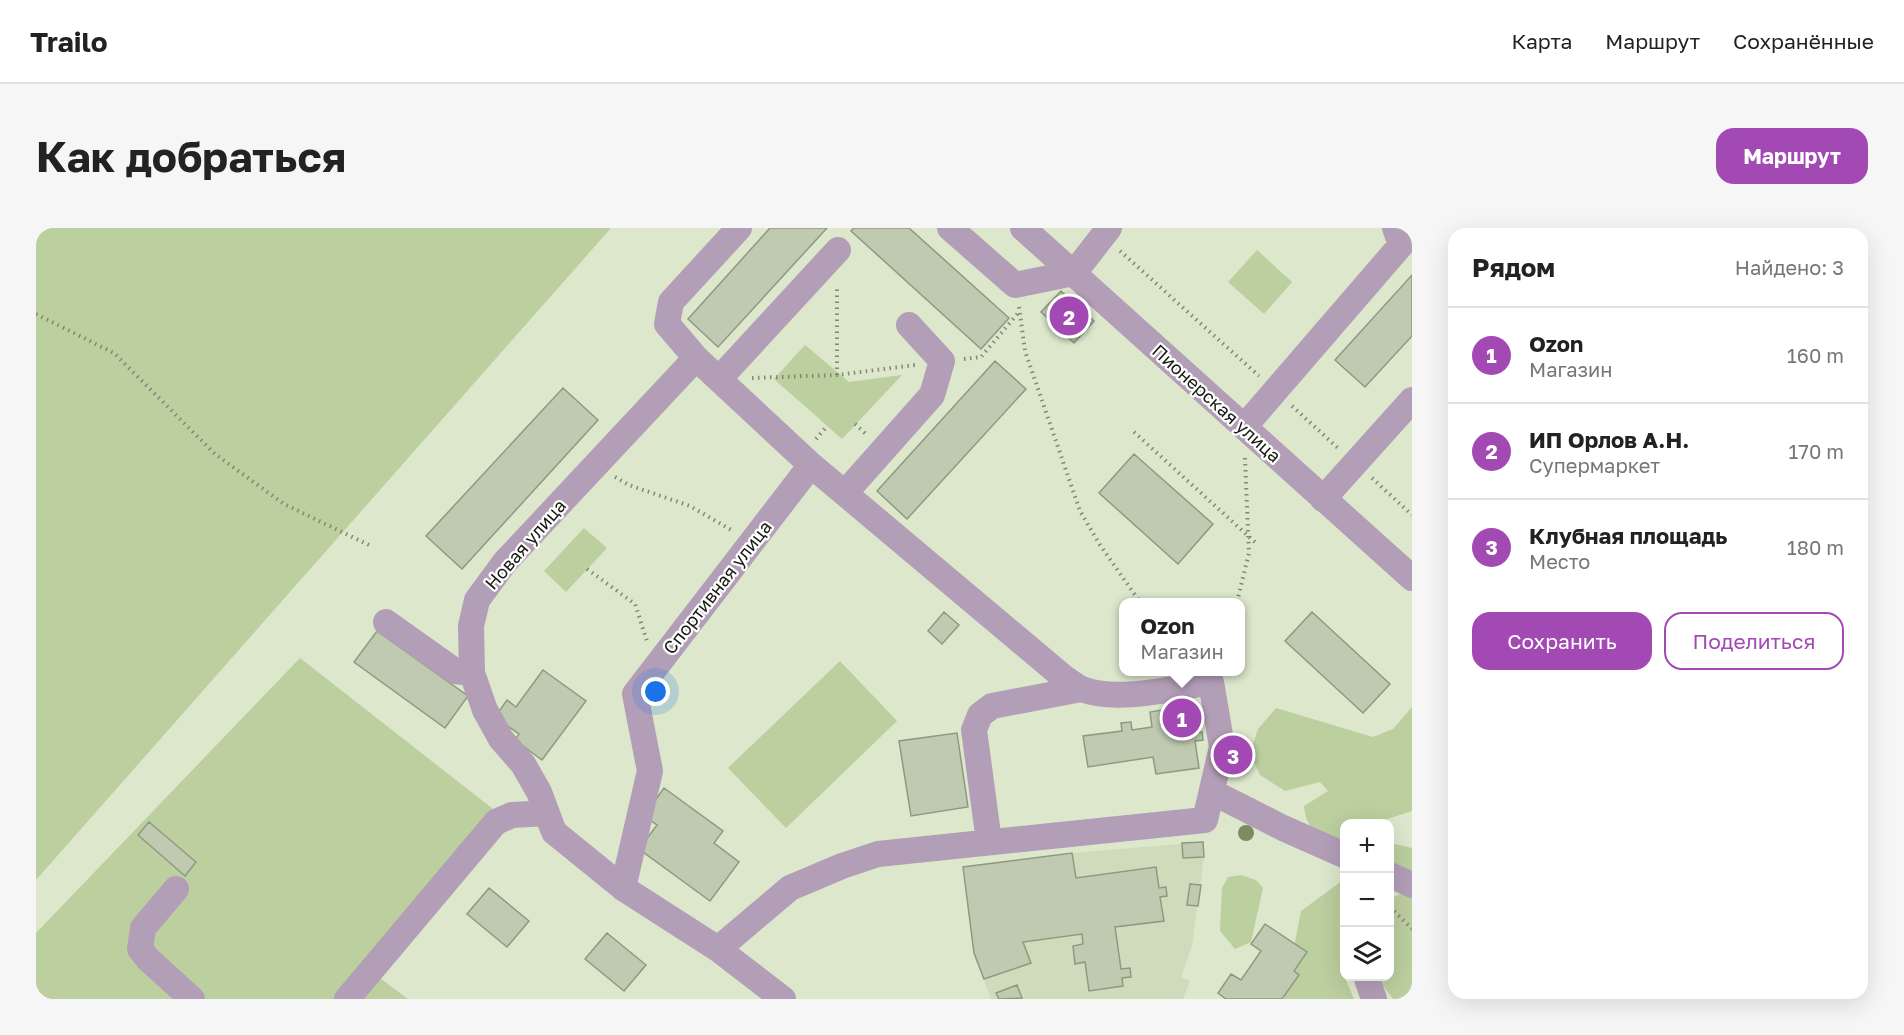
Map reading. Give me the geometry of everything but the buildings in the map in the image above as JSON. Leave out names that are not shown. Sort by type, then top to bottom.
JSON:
[{"type":"street","points":[[739,228],[671,302],[667,324],[696,358],[811,465],[1053,668],[1092,691]]},
{"type":"street","points":[[950,228],[1015,285],[1074,273],[1106,232]]},
{"type":"street","name":"Пионерская улица","points":[[1023,228],[1412,578]]},
{"type":"street","points":[[1244,427],[1401,245],[1395,228]]},
{"type":"street","points":[[718,379],[838,250]]},
{"type":"street","points":[[845,493],[932,395],[942,361],[909,325]]},
{"type":"street","name":"Новая улица","points":[[696,358],[506,562],[477,600],[471,626],[472,673],[485,710],[501,739],[523,764],[539,792],[554,832],[623,888],[718,949],[783,999]]},
{"type":"street","points":[[1323,499],[1412,400]]},
{"type":"street","name":"Спортивная улица","points":[[623,888],[650,771],[635,694],[811,465]]},
{"type":"street","points":[[386,622],[455,671],[472,673]]},
{"type":"street","points":[[718,949],[790,888],[878,854],[1205,820],[1222,747],[1212,682],[1131,694],[1092,691],[992,706],[980,715],[974,730],[989,842]]},
{"type":"street","points":[[1212,792],[1283,828],[1340,853]]},
{"type":"street","points":[[347,999],[496,822],[512,815],[547,813]]},
{"type":"street","points":[[1394,877],[1412,885]]},
{"type":"street","points":[[176,889],[143,928],[140,949],[192,999]]},
{"type":"street","points":[[1368,981],[1374,999]]},
{"type":"path","points":[[1106,232],[1412,515]]},
{"type":"path","points":[[837,375],[838,250]]},
{"type":"path","points":[[1015,285],[1025,351],[1080,512],[1137,598]]},
{"type":"path","points":[[718,379],[837,375],[981,357],[1019,312]]},
{"type":"path","points":[[36,314],[114,353],[215,454],[284,504],[369,545]]},
{"type":"path","points":[[1238,598],[1249,553],[1244,427]]},
{"type":"path","points":[[1134,432],[1257,544]]},
{"type":"path","points":[[595,466],[629,485],[690,506],[752,542]]},
{"type":"path","points":[[587,569],[635,604],[656,666]]},
{"type":"path","points":[[1394,912],[1412,929]]},
{"type":"shaded area","points":[[36,228],[611,228],[36,880]]},
{"type":"shaded area","points":[[1257,250],[1292,282],[1264,314],[1228,282]]},
{"type":"shaded area","points":[[805,345],[849,382],[902,375],[842,439],[774,379]]},
{"type":"shaded area","points":[[584,528],[607,548],[566,592],[544,571]]},
{"type":"shaded area","points":[[300,658],[493,809],[365,967],[408,999],[36,999],[36,933]]},
{"type":"shaded area","points":[[840,661],[897,721],[786,828],[728,768]]},
{"type":"shaded area","points":[[1412,707],[1412,811],[1387,819],[1340,819],[1340,847],[1317,834],[1305,815],[1304,806],[1328,791],[1320,782],[1285,791],[1260,775],[1250,753],[1258,729],[1276,708],[1373,737],[1393,729]]},
{"type":"shaded area","points":[[1203,842],[1204,857],[1192,946],[1181,977],[1190,981],[1183,999],[991,999],[974,953],[963,867],[1072,853]]},
{"type":"shaded area","points":[[1394,844],[1412,848],[1412,880],[1394,872]]},
{"type":"shaded area","points":[[1241,875],[1256,880],[1263,888],[1251,942],[1235,949],[1220,931],[1222,888],[1228,877]]},
{"type":"shaded area","points":[[1340,883],[1340,981],[1346,981],[1354,999],[1284,999],[1301,911]]},
{"type":"shaded area","points":[[1402,893],[1412,897],[1412,999],[1393,999],[1380,981],[1394,981],[1394,897]]},
{"type":"place","name":"ИП Орлов А.Н.","points":[[1069,316]]},
{"type":"place","name":"Ozon","points":[[1182,718]]},
{"type":"place","name":"Клубная площадь","points":[[1233,755]]}]
